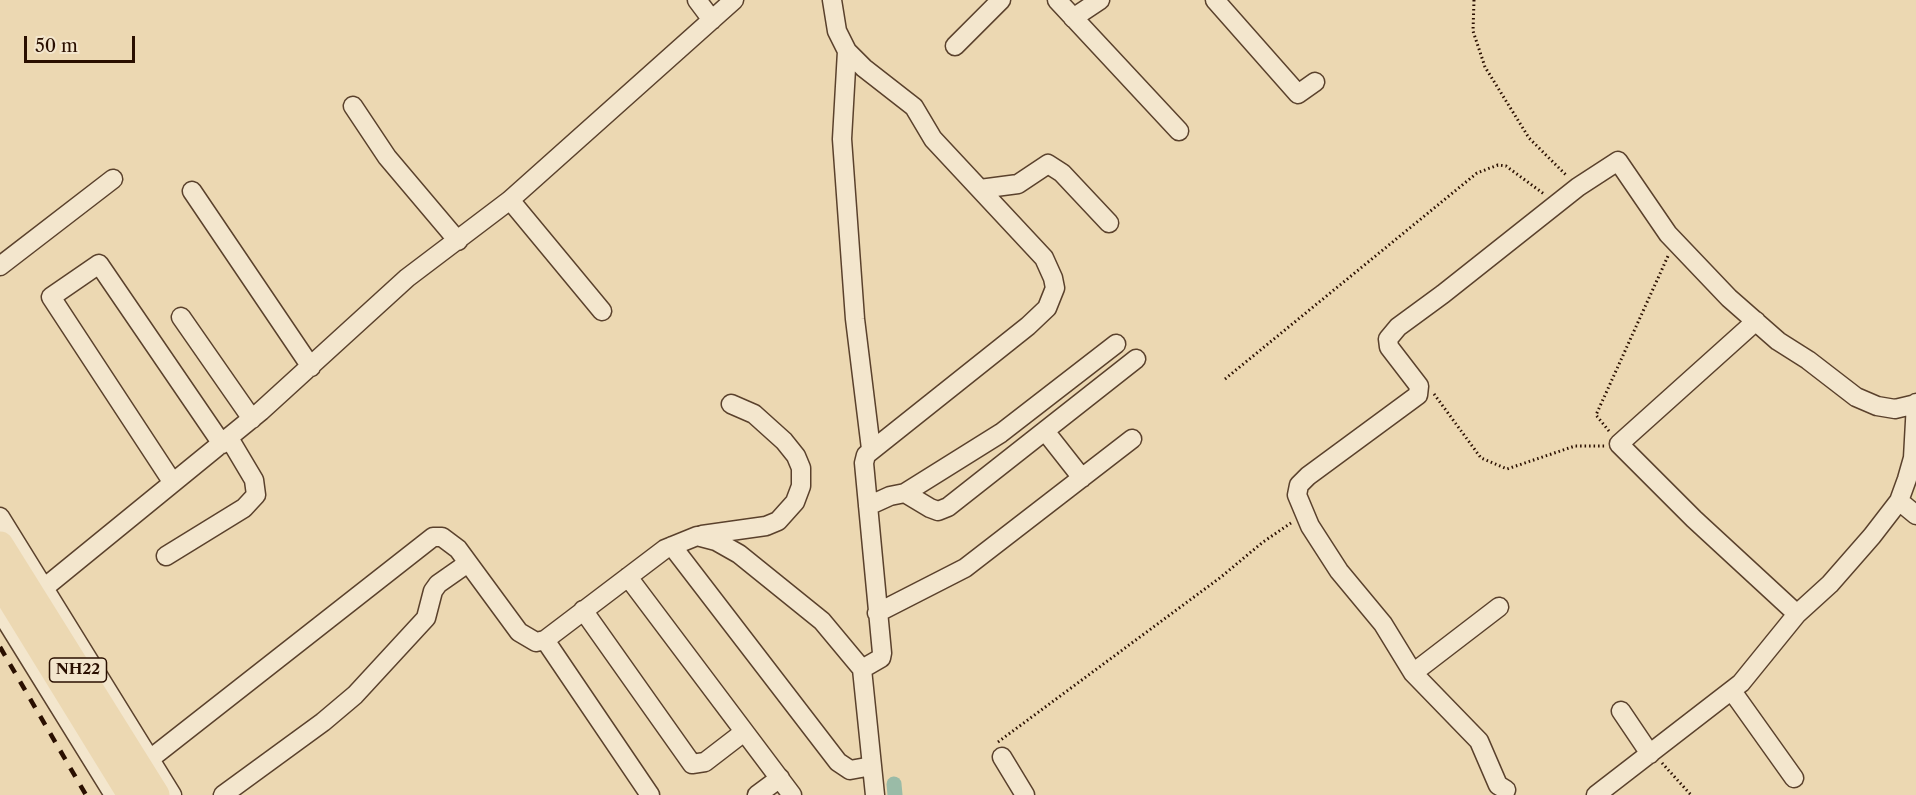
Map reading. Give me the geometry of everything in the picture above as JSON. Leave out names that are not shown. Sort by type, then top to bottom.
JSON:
[{"type":"highway","name":"NH22","points":[[0,545],[156,795]]},
{"type":"highway","name":"NH22","points":[[0,582],[131,795]]},
{"type":"street","points":[[697,0],[712,20]]},
{"type":"street","points":[[44,588],[116,532],[252,419],[407,278],[459,241],[510,200],[734,0]]},
{"type":"street","points":[[832,0],[837,31],[848,51],[864,68],[914,107],[933,139],[1044,258],[1053,278],[1052,299],[1047,308],[1028,326],[871,449],[864,463],[882,653],[869,664]]},
{"type":"street","points":[[955,46],[1001,0]]},
{"type":"street","points":[[1057,0],[1179,131]]},
{"type":"street","points":[[1074,18],[1100,0]]},
{"type":"street","points":[[1215,0],[1298,94],[1316,82]]},
{"type":"street","points":[[848,51],[842,139],[855,319],[871,449]]},
{"type":"street","points":[[353,106],[387,157],[459,241]]},
{"type":"street","points":[[1506,793],[1498,785],[1479,741],[1413,673],[1383,624],[1339,570],[1305,516],[1297,495],[1299,485],[1418,395],[1419,386],[1389,347],[1388,339],[1392,333],[1578,187],[1618,161],[1675,241],[1728,298],[1778,341],[1808,360],[1856,397],[1877,406],[1894,409],[1916,403],[1913,458],[1899,501],[1830,584],[1797,614],[1776,643],[1732,691],[1596,795]]},
{"type":"street","points":[[980,189],[1018,183],[1048,164],[1062,173],[1109,223]]},
{"type":"street","points":[[0,266],[113,179]]},
{"type":"street","points":[[192,191],[311,367]]},
{"type":"street","points":[[510,200],[602,311]]},
{"type":"street","points":[[166,556],[244,508],[256,495],[254,480],[99,264],[51,297],[173,483]]},
{"type":"street","points":[[180,317],[252,419]]},
{"type":"street","points":[[1755,321],[1619,444],[1694,519],[1797,614]]},
{"type":"street","points":[[868,506],[890,496],[905,493],[1001,433],[1116,344]]},
{"type":"street","points":[[905,493],[938,511],[948,507],[1136,359]]},
{"type":"street","points":[[150,759],[433,537],[442,537],[450,541],[519,632],[536,642],[545,640],[672,546],[697,536],[766,526],[778,521],[795,502],[801,486],[801,468],[796,456],[784,441],[754,414],[731,405]]},
{"type":"street","points":[[1044,431],[1082,478]]},
{"type":"street","points":[[877,613],[965,568],[1132,439]]},
{"type":"street","points":[[1899,501],[1915,514]]},
{"type":"street","points":[[0,517],[172,795]]},
{"type":"street","points":[[697,536],[716,540],[739,554],[813,613],[869,664],[875,795]]},
{"type":"street","points":[[672,546],[838,762],[850,770],[872,766]]},
{"type":"street","points":[[223,795],[323,722],[355,695],[426,618],[433,591],[438,584],[468,563]]},
{"type":"street","points":[[628,577],[792,795]]},
{"type":"street","points":[[1413,673],[1499,607]]},
{"type":"street","points":[[583,610],[692,764],[705,762],[744,732]]},
{"type":"street","points":[[0,611],[114,795]]},
{"type":"street","points":[[545,640],[648,792],[628,795]]},
{"type":"street","points":[[1732,691],[1794,778]]},
{"type":"street","points":[[1621,711],[1651,753]]},
{"type":"street","points":[[1002,757],[1025,795]]},
{"type":"street","points":[[757,795],[780,778]]},
{"type":"path","points":[[1474,0],[1473,31],[1485,67],[1529,138],[1578,187]]},
{"type":"path","points":[[1225,379],[1477,173],[1498,165],[1506,166],[1530,181],[1556,204]]},
{"type":"path","points":[[1619,444],[1596,415],[1675,241]]},
{"type":"path","points":[[1430,389],[1481,458],[1507,469],[1575,446],[1619,444]]},
{"type":"path","points":[[1002,757],[997,748],[1005,735],[1221,577],[1263,542],[1305,516]]},
{"type":"path","points":[[1651,753],[1691,795]]},
{"type":"waterway","points":[[894,784],[895,795]]},
{"type":"railway","points":[[0,647],[86,795]]}]
